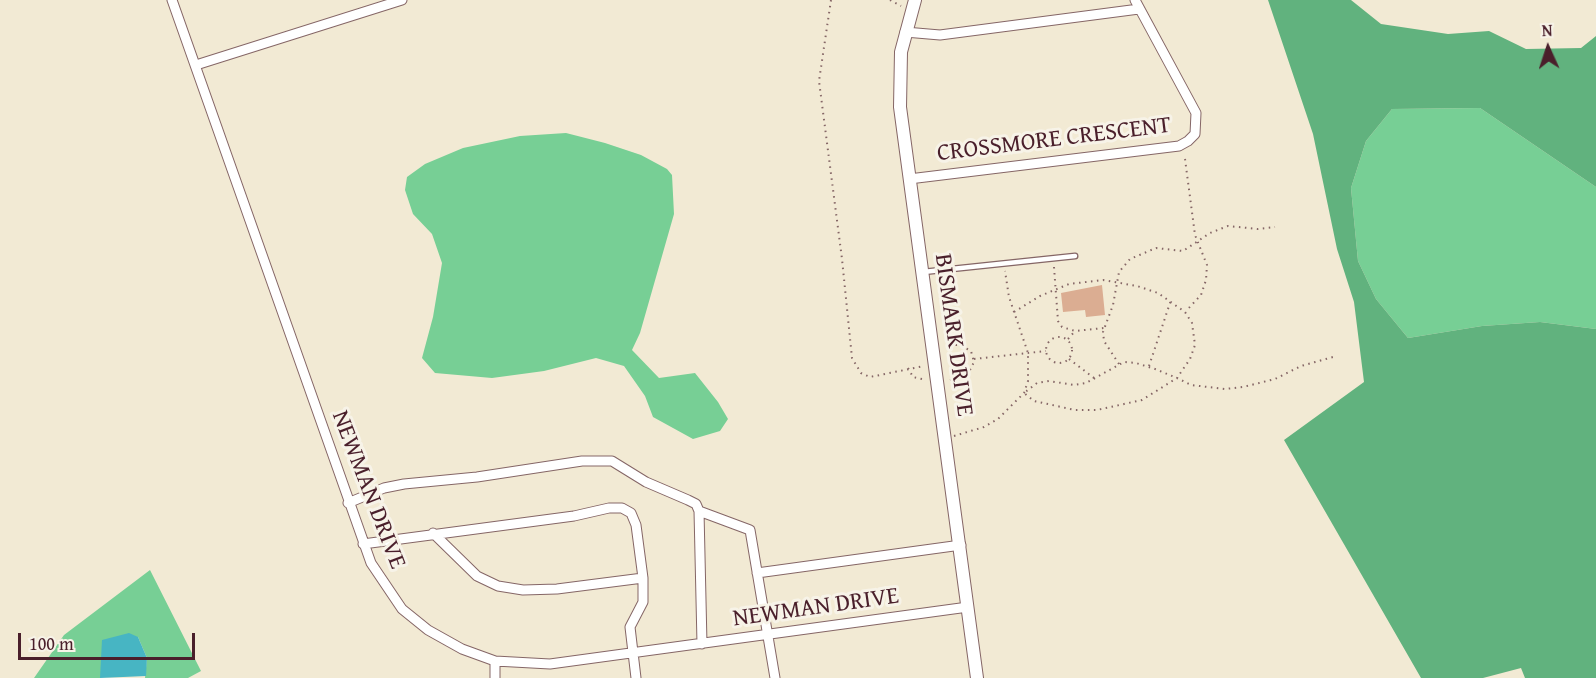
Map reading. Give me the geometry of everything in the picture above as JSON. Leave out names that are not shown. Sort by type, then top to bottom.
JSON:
[{"type":"street","name":"NEWMAN DRIVE","points":[[172,0],[363,544],[381,579],[402,609],[444,641],[495,661],[550,664],[968,607]]},
{"type":"street","points":[[196,65],[402,0]]},
{"type":"street","name":"BISMARK DRIVE","points":[[915,0],[904,32],[899,73],[900,108],[961,545],[977,678]]},
{"type":"street","points":[[904,32],[940,35],[1137,5]]},
{"type":"street","name":"CROSSMORE CRESCENT","points":[[909,179],[1179,146],[1188,141],[1195,134],[1196,113],[1137,5]]},
{"type":"street","points":[[348,502],[384,488],[404,484],[604,460],[696,504],[699,511],[702,644]]},
{"type":"street","points":[[363,544],[622,508],[631,513],[636,525],[643,578],[643,602],[630,627],[636,678]]},
{"type":"street","points":[[699,511],[750,530],[775,678]]},
{"type":"street","points":[[433,533],[477,576],[498,586],[523,590],[557,589],[643,578]]},
{"type":"street","points":[[757,573],[961,545]]},
{"type":"street","points":[[495,661],[495,678]]},
{"type":"lane","points":[[923,272],[1075,256]]},
{"type":"path","points":[[831,0],[819,81],[852,358],[861,373],[870,376],[936,364]]},
{"type":"path","points":[[1185,159],[1191,215],[1207,265],[1206,280],[1201,296],[1185,312]]},
{"type":"path","points":[[1119,364],[1104,341],[1104,328],[1113,305],[1116,282],[1123,266],[1137,254],[1156,248],[1183,252],[1199,243],[1210,233],[1228,226],[1258,230],[1275,227]]},
{"type":"path","points":[[1053,258],[1058,321],[1062,327],[1075,331],[1104,328]]},
{"type":"path","points":[[1004,263],[1014,312],[1028,353],[1028,374],[1024,393]]},
{"type":"path","points":[[1014,312],[1069,284],[1103,280],[1116,282],[1137,286],[1171,300],[1185,312],[1192,323],[1195,345],[1190,359],[1177,378],[1142,400],[1097,410],[1055,407],[1034,401],[1024,393]]},
{"type":"path","points":[[1149,367],[1171,300]]},
{"type":"path","points":[[1068,339],[1075,331]]},
{"type":"path","points":[[1068,339],[1055,337],[1048,342],[1046,351],[1049,359],[1057,363],[1069,359]]},
{"type":"path","points":[[1068,339],[1072,347],[1069,359]]},
{"type":"path","points":[[950,380],[967,376],[972,369],[974,359],[971,351],[966,347],[954,345]]},
{"type":"path","points":[[974,359],[1046,351]]},
{"type":"path","points":[[946,437],[984,428],[998,420],[1037,383],[1048,381],[1074,385],[1094,378],[1119,364],[1136,363],[1206,388],[1243,387],[1275,379],[1301,366],[1333,357]]},
{"type":"path","points":[[1069,359],[1094,378]]},
{"type":"path","points":[[908,368],[914,377],[926,380]]},
{"type":"green space","points":[[1268,0],[1351,0],[1381,24],[1448,34],[1489,31],[1526,49],[1581,48],[1596,36],[1596,187],[1480,108],[1392,109],[1366,141],[1351,188],[1358,261],[1376,299],[1408,338],[1482,326],[1540,322],[1596,329],[1596,678],[1525,678],[1521,668],[1483,678],[1421,678],[1284,440],[1364,382],[1354,302],[1337,249],[1313,134]]},
{"type":"green space","points":[[1480,108],[1596,187],[1596,329],[1540,322],[1482,326],[1408,338],[1376,299],[1358,261],[1351,188],[1366,141],[1392,109]]},
{"type":"green space","points":[[566,133],[641,155],[667,169],[672,175],[674,214],[640,333],[632,350],[659,378],[695,373],[728,419],[720,431],[693,439],[653,417],[645,396],[624,366],[596,358],[544,371],[492,378],[435,373],[422,358],[433,317],[442,263],[432,234],[413,214],[405,190],[407,177],[425,164],[463,148],[520,136]]},
{"type":"green space","points":[[150,570],[201,671],[188,678],[145,678],[147,658],[138,637],[100,678],[34,678],[64,635]]},
{"type":"water","points":[[129,633],[138,637],[147,658],[146,676],[100,678],[102,640]]},
{"type":"building","points":[[1102,285],[1105,315],[1086,317],[1085,310],[1063,312],[1061,293]]}]
